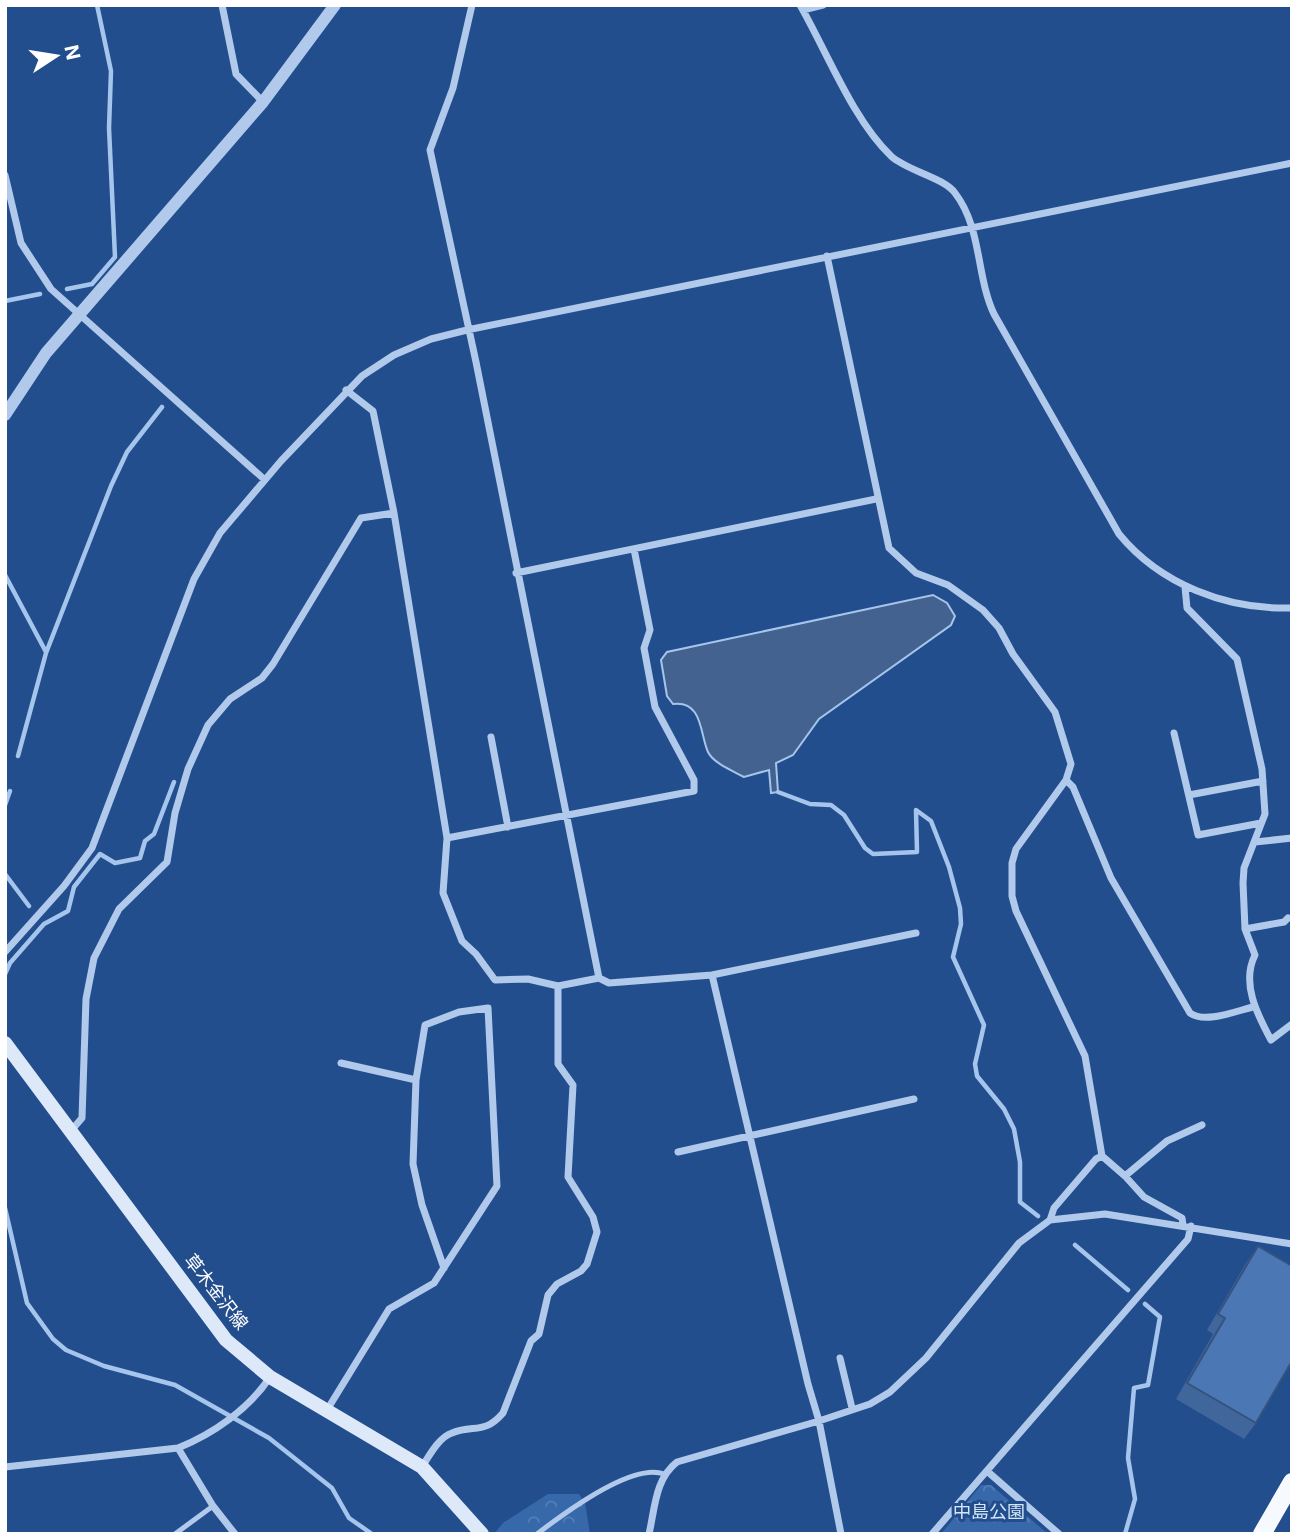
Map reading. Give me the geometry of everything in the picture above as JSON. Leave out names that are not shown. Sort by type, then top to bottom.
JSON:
[{"type":"main road","name":"草木金沢線","points":[[5,1043],[226,1340],[270,1377],[422,1467],[482,1534]]},
{"type":"main road","points":[[1262,1534],[1292,1482]]},
{"type":"street","points":[[222,5],[236,75],[262,102]]},
{"type":"street","points":[[5,415],[46,353],[262,102],[335,5]]},
{"type":"street","points":[[472,5],[453,88],[430,150],[599,978]]},
{"type":"street","points":[[823,5],[802,7],[873,136],[894,158],[954,191],[972,228],[990,306],[1119,534],[1137,556],[1185,587],[1242,604],[1292,608]]},
{"type":"street","points":[[5,952],[64,886],[92,848],[194,579],[220,533],[346,390],[394,355],[431,339],[467,330],[972,228],[988,227],[1292,163]]},
{"type":"street","points":[[5,175],[17,229],[30,260],[51,289],[265,480]]},
{"type":"street","points":[[827,257],[888,548],[916,573],[961,592],[999,628],[1013,654],[1055,712],[1068,749],[1070,764],[1066,780],[1016,849],[1012,863],[1016,911],[1085,1056],[1102,1156],[1144,1197],[1182,1218],[1187,1226],[1188,1238],[932,1534]]},
{"type":"street","points":[[346,390],[373,411],[394,513],[447,838],[443,892],[462,941],[476,954],[495,980],[528,979],[558,986],[599,978],[609,983],[712,975],[916,933]]},
{"type":"street","points":[[516,573],[877,499]]},
{"type":"street","points":[[70,1132],[82,1118],[86,999],[94,958],[119,909],[167,862],[175,813],[198,743],[230,699],[262,678],[273,664],[361,517],[394,513]]},
{"type":"street","points":[[447,838],[694,791],[694,780],[655,707],[644,648],[650,630],[634,549]]},
{"type":"street","points":[[1185,587],[1187,608],[1237,659],[1263,781],[1265,814],[1244,868],[1245,929],[1255,954],[1250,966],[1253,1007],[1271,1040],[1292,1024]]},
{"type":"street","points":[[1174,733],[1198,835],[1261,823]]},
{"type":"street","points":[[491,737],[508,827]]},
{"type":"street","points":[[1066,780],[1073,787],[1111,878],[1189,1013],[1195,1017],[1215,1016],[1253,1007]]},
{"type":"street","points":[[1189,795],[1263,781]]},
{"type":"street","points":[[1255,842],[1292,838]]},
{"type":"street","points":[[1245,929],[1284,922],[1289,918]]},
{"type":"street","points":[[712,975],[819,1421],[841,1534]]},
{"type":"street","points":[[422,1467],[444,1437],[452,1432],[480,1430],[503,1413],[531,1341],[538,1334],[548,1295],[557,1284],[581,1271],[595,1245],[597,1231],[593,1217],[568,1177],[573,1085],[558,1064],[558,986]]},
{"type":"street","points":[[327,1410],[389,1309],[434,1283],[497,1186],[488,1008],[459,1012],[425,1025],[416,1080],[413,1164],[422,1205],[443,1268]]},
{"type":"street","points":[[341,1063],[416,1080]]},
{"type":"street","points":[[678,1152],[914,1098]]},
{"type":"street","points":[[1125,1177],[1167,1141],[1202,1125]]},
{"type":"street","points":[[649,1534],[664,1474],[677,1462],[819,1421],[870,1404],[890,1392],[913,1371],[1019,1243],[1049,1220],[1054,1208],[1102,1156]]},
{"type":"street","points":[[1049,1220],[1105,1214],[1292,1244]]},
{"type":"street","points":[[840,1358],[852,1408]]},
{"type":"street","points":[[5,1467],[178,1448],[198,1440],[225,1422],[259,1394],[270,1377]]},
{"type":"street","points":[[178,1448],[213,1507],[235,1534]]},
{"type":"street","points":[[987,1472],[1059,1534]]},
{"type":"lane","points":[[537,1534],[565,1512],[625,1479],[657,1471],[664,1474]]},
{"type":"lane","points":[[175,1534],[213,1507]]},
{"type":"green space","name":"中島公園","points":[[981,1485],[991,1485],[1048,1534],[941,1534]]},
{"type":"green space","points":[[548,1494],[579,1494],[585,1503],[590,1534],[494,1534],[503,1523]]},
{"type":"shaded area","points":[[933,595],[947,603],[955,616],[951,625],[819,719],[793,755],[776,763],[778,792],[771,793],[769,770],[744,777],[714,760],[708,752],[695,713],[683,704],[673,704],[667,696],[661,660],[667,652]]},
{"type":"building","points":[[1258,1246],[1292,1266],[1292,1361],[1256,1423],[1187,1383],[1225,1318],[1218,1314]]},
{"type":"waterway","points":[[67,289],[92,284],[115,257],[109,128],[111,71],[97,5]]},
{"type":"waterway","points":[[5,301],[40,294]]},
{"type":"waterway","points":[[18,756],[46,653],[111,486],[127,452],[162,407]]},
{"type":"waterway","points":[[5,575],[46,652]]},
{"type":"waterway","points":[[5,974],[10,963],[44,924],[68,911],[74,887],[100,854],[115,863],[140,858],[145,841],[154,834],[174,782]]},
{"type":"waterway","points":[[5,805],[10,791]]},
{"type":"waterway","points":[[778,792],[810,804],[831,805],[844,815],[865,848],[873,854],[917,852],[916,810],[931,821],[949,867],[960,908],[961,924],[953,957],[984,1025],[975,1064],[977,1076],[1004,1109],[1014,1129],[1020,1162],[1020,1202],[1038,1216]]},
{"type":"waterway","points":[[5,874],[29,906]]},
{"type":"waterway","points":[[5,1208],[27,1303],[53,1339],[66,1350],[104,1366],[175,1385],[269,1438],[332,1488],[349,1518],[372,1534]]},
{"type":"waterway","points":[[1075,1245],[1128,1290]]},
{"type":"waterway","points":[[1125,1534],[1135,1499],[1128,1458],[1134,1388],[1148,1385],[1160,1317],[1145,1304]]}]
